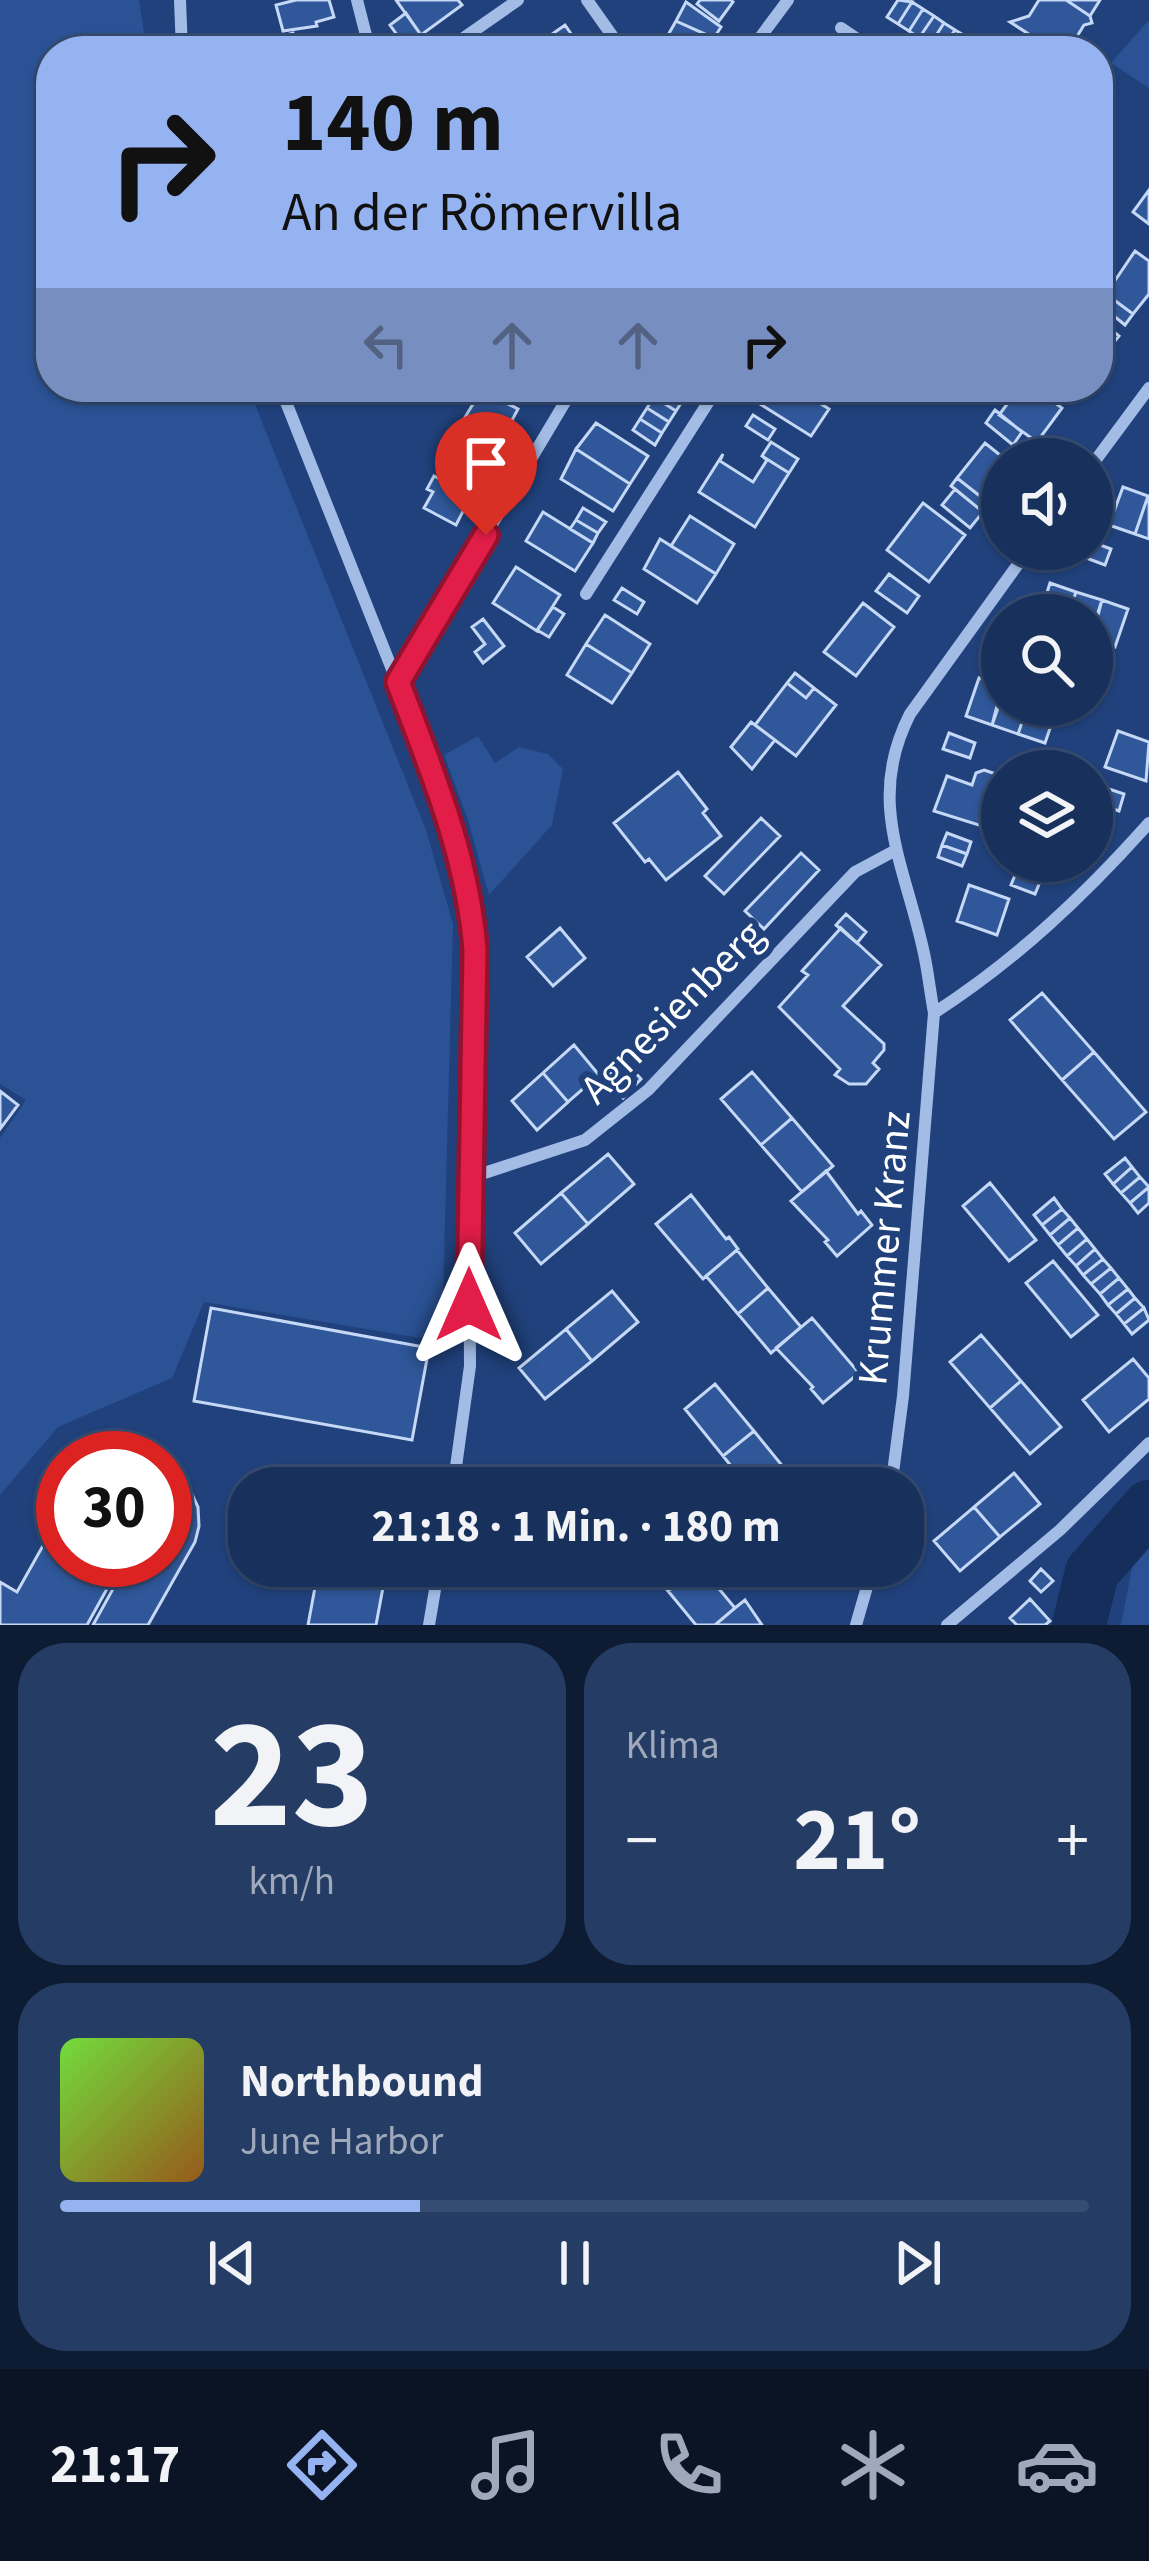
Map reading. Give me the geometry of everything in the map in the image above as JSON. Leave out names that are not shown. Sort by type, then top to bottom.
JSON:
[{"type":"street","points":[[179,0],[181,36]]},
{"type":"street","points":[[357,0],[366,36]]},
{"type":"street","points":[[466,36],[518,0]]},
{"type":"street","points":[[587,0],[612,36]]},
{"type":"street","points":[[761,36],[788,0]]},
{"type":"street","points":[[841,28],[853,36]]},
{"type":"street","points":[[1112,438],[1149,388]]},
{"type":"street","points":[[286,402],[434,776],[472,906],[470,1366],[456,1467]]},
{"type":"street","points":[[398,682],[565,402]]},
{"type":"street","points":[[586,594],[708,402]]},
{"type":"street","points":[[1014,570],[910,714],[897,739],[886,800],[924,952],[934,1013],[994,974],[1088,891],[1149,823]]},
{"type":"street","name":"Agnesienberg","points":[[469,1178],[551,1154],[585,1140],[617,1118],[855,872],[896,850]]},
{"type":"street","name":"Krummer Kranz","points":[[894,1467],[908,1348],[934,1013]]},
{"type":"street","points":[[947,1625],[1060,1530],[1149,1443]]},
{"type":"street","points":[[429,1625],[436,1587]]},
{"type":"street","points":[[856,1625],[867,1587]]},
{"type":"shaded area","points":[[0,0],[139,0],[145,36],[36,36],[36,402],[254,402],[426,830],[453,924],[442,1334],[432,1340],[204,1302],[172,1378],[55,1431],[36,1431],[36,1453],[0,1495],[0,1138],[26,1100],[0,1084]]},
{"type":"shaded area","points":[[1149,20],[1149,88],[1113,61]]},
{"type":"shaded area","points":[[478,736],[495,763],[519,747],[548,754],[563,769],[552,825],[489,895],[444,755]]},
{"type":"shaded area","points":[[1149,1545],[1149,1625],[1121,1625],[1132,1567]]},
{"type":"building","points":[[329,0],[334,17],[316,22],[317,26],[283,31],[276,5]]},
{"type":"building","points":[[396,0],[458,0],[462,5],[421,35]]},
{"type":"building","points":[[700,0],[733,2],[719,21],[697,4]]},
{"type":"building","points":[[898,0],[912,2],[898,24],[887,17]]},
{"type":"building","points":[[1039,0],[1066,0],[1090,16],[1092,23],[1084,25],[1077,36],[1032,36],[1010,22],[1029,16]]},
{"type":"building","points":[[1066,0],[1100,0],[1090,16]]},
{"type":"building","points":[[686,2],[721,27],[710,36],[676,21]]},
{"type":"building","points":[[912,2],[923,9],[909,31],[898,24]]},
{"type":"building","points":[[923,9],[934,16],[920,36],[909,31]]},
{"type":"building","points":[[406,13],[421,35],[398,36],[390,25]]},
{"type":"building","points":[[934,16],[944,23],[936,36],[920,36]]},
{"type":"building","points":[[676,21],[710,36],[668,36]]},
{"type":"building","points":[[944,23],[955,30],[951,36],[936,36]]},
{"type":"building","points":[[565,25],[573,36],[549,36]]},
{"type":"building","points":[[1149,190],[1149,224],[1133,212]]},
{"type":"building","points":[[1135,251],[1149,261],[1149,294],[1133,314],[1113,299],[1114,282]]},
{"type":"building","points":[[1113,299],[1133,314],[1125,325],[1113,315]]},
{"type":"building","points":[[474,402],[504,402],[518,409],[494,454],[455,434]]},
{"type":"building","points":[[651,402],[662,402],[676,411],[669,422],[647,408]]},
{"type":"building","points":[[818,402],[829,409],[811,436],[760,404]]},
{"type":"building","points":[[1009,402],[1054,402],[1062,408],[1040,438],[1031,438],[999,415]]},
{"type":"building","points":[[647,408],[669,422],[662,433],[640,419]]},
{"type":"building","points":[[995,410],[1022,432],[1018,438],[1004,438],[986,423]]},
{"type":"building","points":[[753,415],[775,429],[768,440],[746,426]]},
{"type":"building","points":[[640,419],[662,433],[655,445],[633,430]]},
{"type":"building","points":[[596,423],[648,456],[630,484],[576,449]]},
{"type":"building","points":[[771,442],[798,459],[789,473],[762,456]]},
{"type":"building","points":[[981,448],[981,497],[957,478]]},
{"type":"building","points":[[576,449],[630,484],[613,511],[561,479]]},
{"type":"building","points":[[723,454],[720,461],[753,482],[767,460],[762,456],[789,473],[755,527],[699,492]]},
{"type":"building","points":[[446,467],[477,484],[456,525],[424,508],[433,492],[427,489]]},
{"type":"building","points":[[957,478],[981,497],[981,510],[951,486]]},
{"type":"building","points":[[1123,487],[1148,496],[1135,534],[1113,526]]},
{"type":"building","points":[[955,489],[981,514],[970,528],[942,505]]},
{"type":"building","points":[[1149,496],[1149,539],[1135,534]]},
{"type":"building","points":[[923,503],[965,535],[929,582],[887,550]]},
{"type":"building","points":[[583,508],[606,522],[598,533],[576,520]]},
{"type":"building","points":[[543,512],[593,543],[575,571],[526,541]]},
{"type":"building","points":[[690,516],[734,544],[716,574],[671,546]]},
{"type":"building","points":[[576,520],[598,533],[593,543],[570,529]]},
{"type":"building","points":[[660,539],[716,574],[697,603],[644,569]]},
{"type":"building","points":[[516,567],[560,595],[537,631],[493,603]]},
{"type":"building","points":[[889,574],[919,596],[907,613],[876,591]]},
{"type":"building","points":[[1050,583],[1076,592],[1075,594],[1047,594]]},
{"type":"building","points":[[622,588],[644,602],[637,614],[614,600]]},
{"type":"building","points":[[863,603],[894,627],[856,676],[824,652]]},
{"type":"building","points":[[1113,604],[1128,609],[1113,646]]},
{"type":"building","points":[[553,607],[564,614],[549,637],[537,630]]},
{"type":"building","points":[[605,615],[650,644],[632,673],[586,644]]},
{"type":"building","points":[[483,619],[504,646],[483,663],[475,652],[485,644],[472,627]]},
{"type":"building","points":[[586,644],[632,673],[612,703],[567,675]]},
{"type":"building","points":[[795,673],[814,688],[806,698],[787,683]]},
{"type":"building","points":[[979,678],[981,679],[981,721],[966,716]]},
{"type":"building","points":[[787,683],[806,698],[814,688],[836,705],[796,756],[755,725]]},
{"type":"building","points":[[751,722],[775,740],[752,769],[731,747]]},
{"type":"building","points":[[995,726],[1021,726],[1018,734]]},
{"type":"building","points":[[1021,726],[1051,726],[1045,743],[1018,734]]},
{"type":"building","points":[[1118,731],[1149,742],[1146,781],[1113,770],[1111,750]]},
{"type":"building","points":[[949,733],[975,743],[970,758],[943,749]]},
{"type":"building","points":[[981,771],[981,826],[934,811],[947,776],[972,785]]},
{"type":"building","points":[[678,772],[721,836],[666,880],[614,823]]},
{"type":"building","points":[[1113,790],[1124,794],[1119,811],[1113,809]]},
{"type":"building","points":[[761,818],[780,836],[724,894],[705,876]]},
{"type":"building","points":[[947,833],[971,842],[967,854],[942,845]]},
{"type":"building","points":[[942,845],[967,854],[962,866],[938,857]]},
{"type":"building","points":[[801,853],[819,870],[764,929],[745,911]]},
{"type":"building","points":[[1012,882],[1040,882],[1035,894]]},
{"type":"building","points":[[969,885],[1009,899],[997,935],[957,921]]},
{"type":"building","points":[[846,914],[866,932],[857,943],[836,925]]},
{"type":"building","points":[[560,928],[585,958],[553,986],[527,957]]},
{"type":"building","points":[[841,928],[881,965],[843,1006],[884,1044],[873,1063],[879,1069],[866,1084],[849,1084],[835,1075],[840,1069],[779,1007],[808,975],[802,971]]},
{"type":"building","points":[[1042,993],[1094,1052],[1062,1080],[1010,1020]]},
{"type":"building","points":[[574,1045],[599,1075],[568,1102],[543,1073]]},
{"type":"building","points":[[1094,1052],[1146,1112],[1114,1139],[1062,1080]]},
{"type":"building","points":[[623,1061],[633,1070],[614,1089],[604,1079]]},
{"type":"building","points":[[633,1070],[641,1079],[623,1098],[614,1089]]},
{"type":"building","points":[[752,1072],[792,1118],[761,1145],[721,1099]]},
{"type":"building","points":[[543,1073],[568,1102],[537,1130],[512,1101]]},
{"type":"building","points":[[0,1091],[18,1105],[0,1129]]},
{"type":"building","points":[[792,1118],[833,1166],[802,1192],[761,1145]]},
{"type":"building","points":[[608,1154],[634,1184],[588,1224],[561,1193]]},
{"type":"building","points":[[1125,1158],[1132,1167],[1113,1184],[1105,1174]]},
{"type":"building","points":[[1132,1167],[1140,1177],[1121,1193],[1113,1184]]},
{"type":"building","points":[[826,1171],[872,1225],[837,1256],[791,1201]]},
{"type":"building","points":[[1140,1177],[1149,1187],[1130,1203],[1121,1193]]},
{"type":"building","points":[[990,1183],[1036,1240],[1009,1261],[963,1206]]},
{"type":"building","points":[[1149,1187],[1149,1203],[1138,1213],[1130,1203]]},
{"type":"building","points":[[561,1193],[588,1224],[541,1264],[515,1233]]},
{"type":"building","points":[[691,1195],[738,1249],[703,1279],[656,1224]]},
{"type":"building","points":[[1054,1198],[1062,1209],[1042,1225],[1034,1215]]},
{"type":"building","points":[[1062,1209],[1070,1218],[1050,1235],[1042,1225]]},
{"type":"building","points":[[1070,1218],[1078,1228],[1058,1245],[1050,1235]]},
{"type":"building","points":[[1078,1228],[1087,1239],[1067,1256],[1058,1245]]},
{"type":"building","points":[[1087,1239],[1095,1249],[1076,1266],[1067,1256]]},
{"type":"building","points":[[1095,1249],[1103,1259],[1083,1275],[1076,1266]]},
{"type":"building","points":[[737,1250],[768,1288],[738,1314],[706,1276]]},
{"type":"building","points":[[1103,1259],[1111,1268],[1091,1284],[1083,1275]]},
{"type":"building","points":[[1053,1261],[1098,1315],[1071,1337],[1026,1283]]},
{"type":"building","points":[[1111,1268],[1119,1278],[1100,1294],[1091,1284]]},
{"type":"building","points":[[1119,1278],[1128,1289],[1108,1305],[1100,1294]]},
{"type":"building","points":[[768,1288],[801,1327],[771,1353],[738,1314]]},
{"type":"building","points":[[1128,1289],[1135,1298],[1116,1314],[1108,1305]]},
{"type":"building","points":[[612,1291],[638,1322],[592,1361],[566,1329]]},
{"type":"building","points":[[1135,1298],[1144,1308],[1124,1324],[1116,1314]]},
{"type":"building","points":[[211,1308],[429,1348],[412,1440],[194,1401]]},
{"type":"building","points":[[1144,1308],[1149,1320],[1132,1334],[1124,1324]]},
{"type":"building","points":[[812,1318],[859,1373],[823,1403],[776,1348]]},
{"type":"building","points":[[566,1329],[592,1361],[545,1399],[519,1368]]},
{"type":"building","points":[[981,1335],[1021,1381],[990,1408],[950,1362]]},
{"type":"building","points":[[1133,1359],[1149,1378],[1149,1399],[1109,1432],[1083,1400]]},
{"type":"building","points":[[1021,1381],[1061,1427],[1030,1454],[990,1408]]},
{"type":"building","points":[[715,1384],[754,1431],[723,1456],[685,1409]]},
{"type":"building","points":[[754,1431],[783,1467],[732,1467],[723,1456]]},
{"type":"building","points":[[1014,1473],[1040,1504],[1000,1537],[974,1507]]},
{"type":"building","points":[[192,1494],[198,1507],[192,1547]]},
{"type":"building","points":[[974,1507],[1000,1537],[960,1571],[934,1541]]},
{"type":"building","points":[[36,1558],[36,1587],[108,1587],[87,1625],[0,1625],[0,1582],[17,1592]]},
{"type":"building","points":[[1041,1569],[1053,1581],[1041,1592],[1030,1581]]},
{"type":"building","points":[[114,1587],[170,1587],[148,1625],[93,1625]]},
{"type":"building","points":[[315,1587],[383,1587],[376,1625],[308,1625]]},
{"type":"building","points":[[718,1587],[735,1608],[715,1625],[696,1625],[668,1591]]},
{"type":"building","points":[[1030,1599],[1050,1621],[1045,1625],[1017,1625],[1010,1618]]},
{"type":"building","points":[[745,1600],[762,1625],[715,1625],[735,1608]]},
{"type":"waterway","points":[[1079,1625],[1092,1572],[1149,1507]]},
{"type":"route","points":[[469,1305],[472,906],[434,776],[398,682],[486,535]]}]
